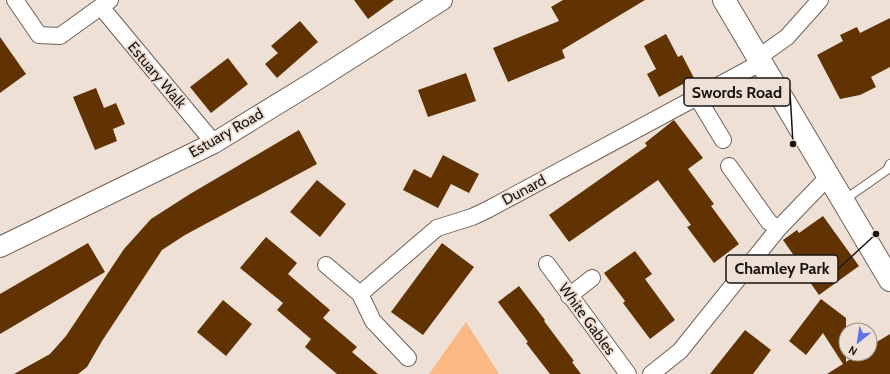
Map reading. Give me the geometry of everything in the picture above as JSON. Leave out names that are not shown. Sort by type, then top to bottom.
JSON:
[{"type":"main road","points":[[724,0],[890,280]]},
{"type":"street","name":"Estuary Walk","points":[[16,0],[39,35],[60,36],[106,4],[214,143]]},
{"type":"street","name":"Estuary Road","points":[[0,247],[214,143],[442,0]]},
{"type":"street","name":"Dunard","points":[[360,294],[438,228],[477,215],[544,180],[697,97],[760,59],[787,37],[820,0]]},
{"type":"street","points":[[697,97],[723,140]]},
{"type":"street","points":[[728,166],[769,222],[778,229]]},
{"type":"street","points":[[651,374],[680,351],[778,229],[829,176]]},
{"type":"street","name":"White Gables","points":[[547,264],[628,374]]},
{"type":"street","points":[[326,265],[360,294],[373,321],[408,358]]},
{"type":"street","points":[[570,296],[592,278]]},
{"type":"lane","points":[[843,201],[887,170],[890,164]]},
{"type":"shaded area","points":[[466,322],[499,374],[429,374]]},
{"type":"building","points":[[354,0],[394,0],[368,19]]},
{"type":"building","points":[[563,0],[645,0],[562,50],[565,58],[508,82],[493,48],[559,21],[551,7]]},
{"type":"building","points":[[890,18],[890,67],[871,77],[876,87],[860,95],[840,99],[817,55],[843,41],[840,35],[857,27],[860,33]]},
{"type":"building","points":[[300,21],[318,42],[277,78],[265,64],[278,53],[271,46]]},
{"type":"building","points":[[666,34],[678,57],[682,55],[694,78],[659,97],[647,74],[656,69],[644,46]]},
{"type":"building","points":[[0,37],[26,74],[0,93]]},
{"type":"building","points":[[228,58],[248,84],[211,113],[190,87]]},
{"type":"building","points":[[466,73],[476,101],[428,117],[418,90]]},
{"type":"building","points":[[96,88],[104,108],[116,103],[125,124],[113,129],[117,141],[95,150],[73,97]]},
{"type":"building","points":[[674,120],[703,158],[688,169],[714,204],[711,206],[739,244],[714,263],[687,227],[691,225],[658,180],[569,242],[549,215],[647,146],[645,143]]},
{"type":"building","points":[[299,130],[317,164],[185,235],[162,250],[102,341],[87,367],[78,374],[14,374],[50,354],[66,336],[124,249],[151,219],[190,194]]},
{"type":"building","points":[[443,155],[479,174],[469,193],[451,184],[438,208],[403,190],[414,169],[431,178]]},
{"type":"building","points":[[317,180],[346,204],[320,237],[290,212]]},
{"type":"building","points":[[823,216],[859,266],[819,295],[783,240],[797,230],[799,233]]},
{"type":"building","points":[[266,237],[297,263],[288,274],[330,310],[323,318],[357,347],[352,352],[378,374],[337,374],[305,347],[311,339],[277,310],[283,303],[240,268]]},
{"type":"building","points":[[88,243],[105,272],[0,334],[0,294]]},
{"type":"building","points":[[442,243],[474,267],[423,335],[391,312]]},
{"type":"building","points":[[635,251],[652,274],[645,279],[675,320],[650,339],[623,303],[625,301],[604,273]]},
{"type":"building","points":[[519,286],[574,361],[572,362],[581,374],[550,374],[526,343],[528,342],[498,302]]},
{"type":"building","points":[[821,299],[846,318],[846,322],[838,322],[838,356],[823,333],[806,355],[789,341]]},
{"type":"building","points":[[223,300],[252,324],[226,356],[197,332]]},
{"type":"building","points":[[745,330],[771,350],[753,374],[710,374]]},
{"type":"building","points":[[890,334],[890,374],[827,374],[843,364],[842,362],[878,362],[878,341]]},
{"type":"place","name":"Swords Road","points":[[793,144]]},
{"type":"place","name":"Chamley Park","points":[[876,234]]}]
